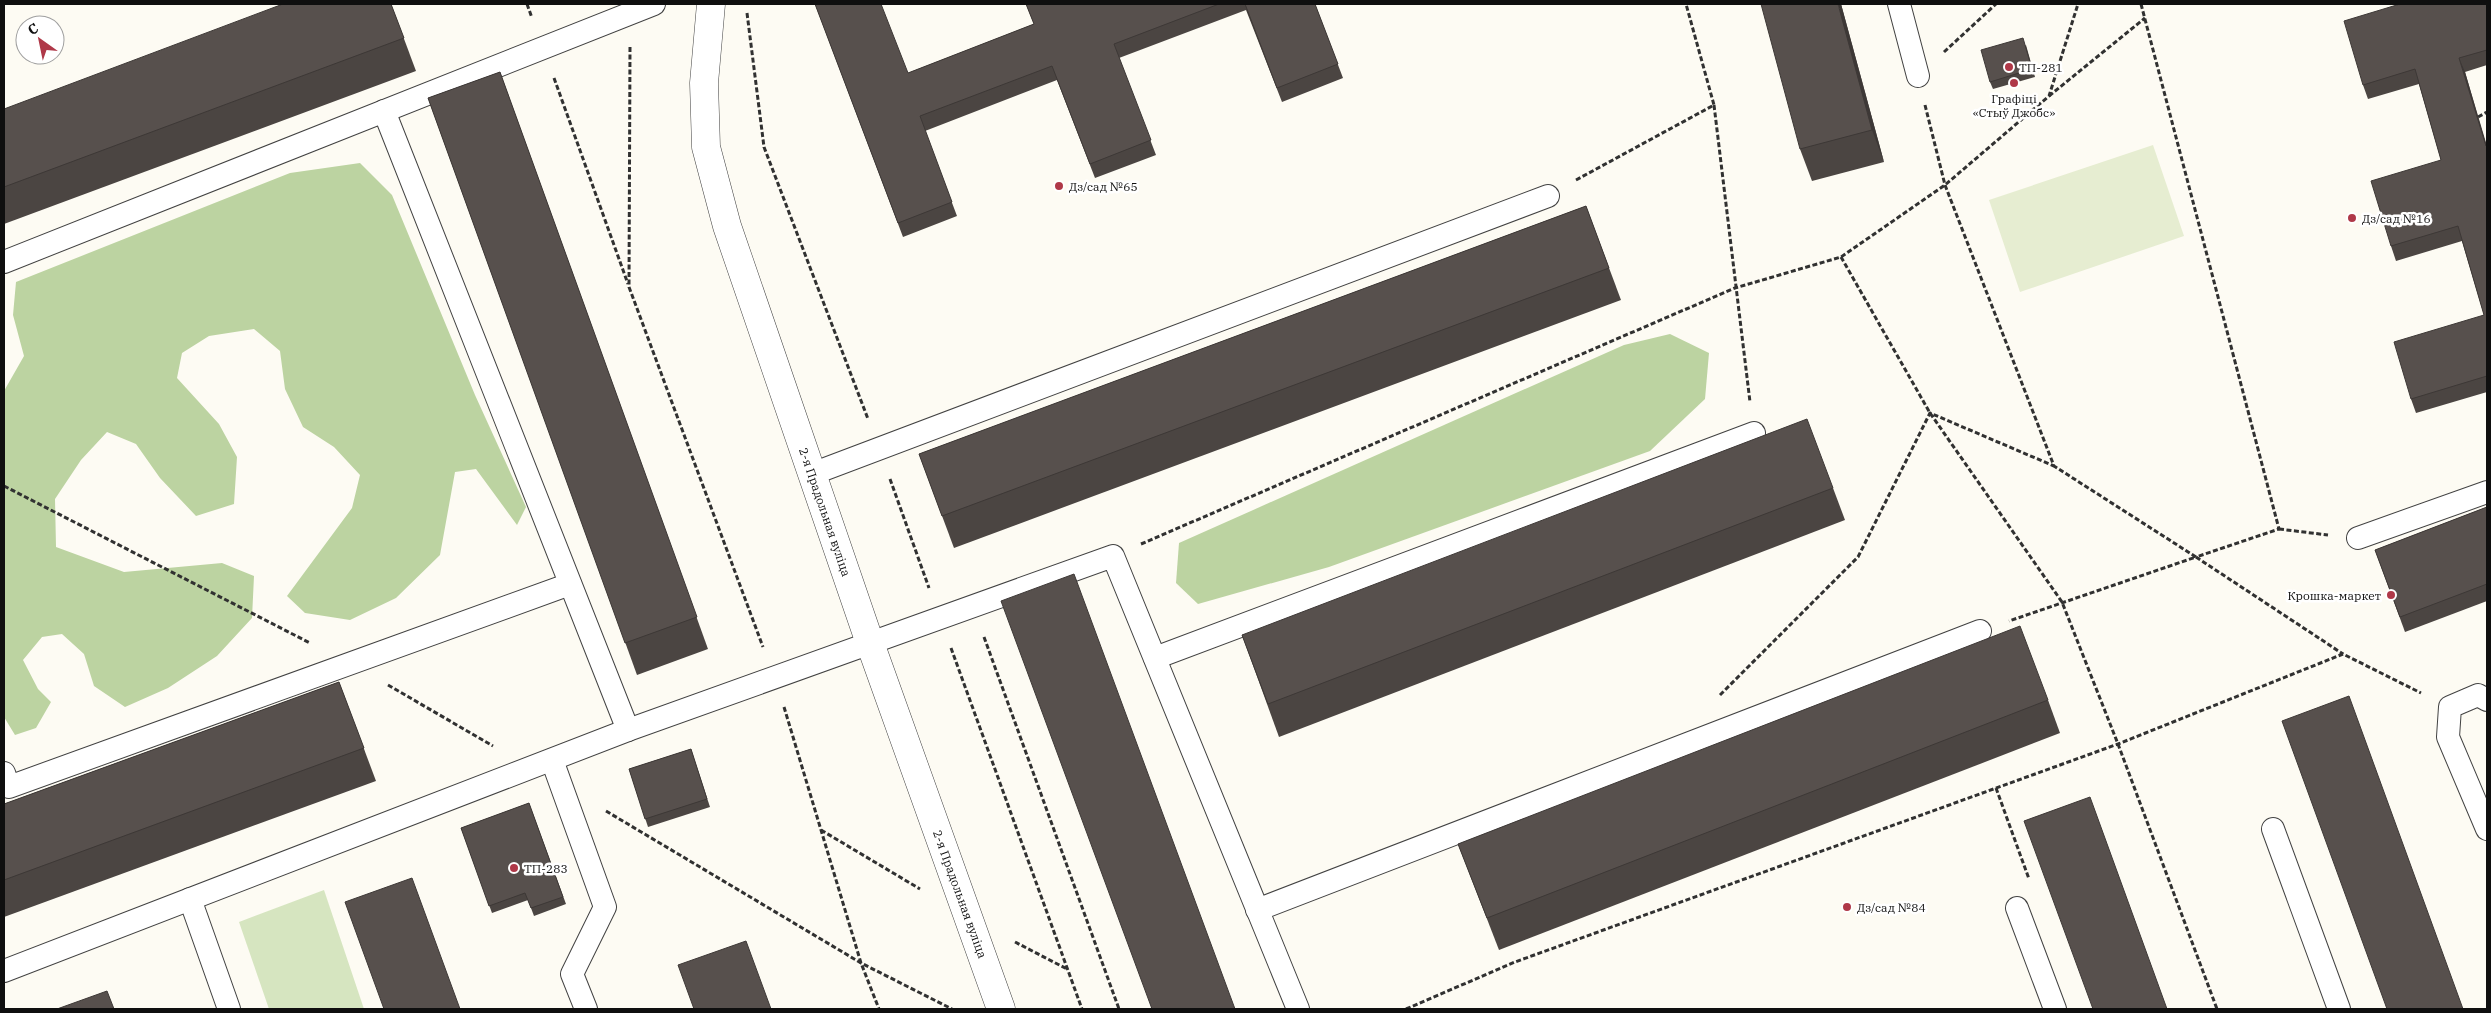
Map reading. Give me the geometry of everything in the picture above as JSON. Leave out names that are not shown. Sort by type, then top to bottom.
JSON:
[{"type":"street","name":"2-я Прадольная вуліца","points":[[710,4],[704,83],[706,147],[727,226],[870,643],[1001,1009]]},
{"type":"lane","points":[[4,262],[654,4]]},
{"type":"lane","points":[[1899,4],[1918,76]]},
{"type":"lane","points":[[384,111],[628,730]]},
{"type":"lane","points":[[812,474],[1548,196]]},
{"type":"lane","points":[[1155,658],[1754,433]]},
{"type":"lane","points":[[2358,538],[2487,492]]},
{"type":"lane","points":[[4,971],[628,730],[1113,556],[1298,1009]]},
{"type":"lane","points":[[5,783],[351,663],[570,584]]},
{"type":"lane","points":[[1257,910],[1980,631]]},
{"type":"lane","points":[[2487,700],[2478,695],[2450,707],[2448,737],[2487,829]]},
{"type":"lane","points":[[552,760],[605,907],[572,974],[586,1009]]},
{"type":"lane","points":[[2273,830],[2339,1009]]},
{"type":"lane","points":[[190,899],[230,1009]]},
{"type":"lane","points":[[2018,908],[2055,1009]]},
{"type":"path","points":[[527,4],[629,287],[775,678],[861,963],[878,1009]]},
{"type":"path","points":[[746,4],[764,147],[879,449],[1082,1009]]},
{"type":"path","points":[[1686,4],[1714,105],[1754,433]]},
{"type":"path","points":[[1996,4],[1918,76],[1944,185],[2054,466]]},
{"type":"path","points":[[2049,96],[2078,4]]},
{"type":"path","points":[[2141,4],[2279,529]]},
{"type":"path","points":[[629,287],[630,13]]},
{"type":"path","points":[[1113,556],[1735,288],[1841,257],[1944,185],[2145,18]]},
{"type":"path","points":[[1548,196],[1714,105]]},
{"type":"path","points":[[2478,117],[2487,112]]},
{"type":"path","points":[[1841,257],[1930,413],[2062,602],[2118,744],[2217,1009]]},
{"type":"path","points":[[1930,413],[2054,466],[2342,654],[2450,707]]},
{"type":"path","points":[[1717,698],[1858,557],[1930,413]]},
{"type":"path","points":[[4,486],[351,663],[530,768]]},
{"type":"path","points":[[1980,631],[2279,529],[2358,538]]},
{"type":"path","points":[[972,606],[1119,1009]]},
{"type":"path","points":[[1406,1009],[1515,962],[2118,744],[2342,654]]},
{"type":"path","points":[[561,785],[861,963],[952,1009]]},
{"type":"green space","points":[[2153,145],[2184,236],[2020,292],[1989,200]]},
{"type":"green space","points":[[360,163],[392,195],[475,395],[526,507],[517,525],[476,469],[455,472],[440,555],[396,598],[350,620],[305,613],[287,596],[352,508],[360,475],[334,447],[303,427],[285,389],[280,351],[254,329],[209,336],[182,353],[177,378],[219,424],[237,457],[234,504],[196,516],[160,478],[136,444],[107,432],[81,460],[55,499],[56,547],[124,572],[222,563],[254,576],[252,618],[217,656],[168,688],[125,707],[94,686],[84,654],[62,634],[42,637],[23,660],[38,689],[51,702],[36,728],[15,735],[4,717],[4,391],[24,356],[13,315],[16,282],[290,173]]},
{"type":"green space","points":[[1670,334],[1709,353],[1705,399],[1650,451],[1329,567],[1198,604],[1176,583],[1179,543],[1624,345]]},
{"type":"green space","points":[[324,890],[364,1009],[269,1009],[239,922]]},
{"type":"building","points":[[283,4],[391,4],[404,38],[4,187],[4,109]]},
{"type":"building","points":[[815,4],[881,4],[908,73],[1034,24],[1026,4],[1219,4],[1114,44],[1151,140],[1090,164],[1052,66],[920,116],[952,202],[898,223]]},
{"type":"building","points":[[1245,4],[1315,4],[1338,64],[1277,88]]},
{"type":"building","points":[[1761,4],[1838,4],[1872,130],[1800,149]]},
{"type":"building","points":[[2400,4],[2487,4],[2487,50],[2459,58],[2487,146],[2487,376],[2411,399],[2394,342],[2484,315],[2458,226],[2391,246],[2371,181],[2441,160],[2415,69],[2363,85],[2344,21]]},
{"type":"building","name":"ТП-281","points":[[2023,38],[2032,69],[1990,82],[1981,50]]},
{"type":"building","points":[[500,72],[697,617],[625,643],[428,98]]},
{"type":"building","points":[[1586,206],[1609,268],[942,516],[919,454]]},
{"type":"building","points":[[1807,419],[1833,488],[1268,704],[1242,635]]},
{"type":"building","points":[[2487,507],[2487,584],[2400,617],[2375,550]]},
{"type":"building","points":[[1074,574],[1235,1009],[1152,1009],[1001,601]]},
{"type":"building","points":[[2020,626],[2048,700],[1487,918],[1458,844]]},
{"type":"building","points":[[339,682],[364,748],[4,880],[4,804]]},
{"type":"building","points":[[2349,696],[2463,1009],[2387,1009],[2282,721]]},
{"type":"building","points":[[691,749],[707,799],[645,819],[629,769]]},
{"type":"building","points":[[2090,797],[2167,1009],[2093,1009],[2024,821]]},
{"type":"building","name":"ТП-283","points":[[529,803],[563,897],[531,908],[525,893],[489,906],[461,828]]},
{"type":"building","points":[[412,878],[460,1009],[384,1009],[345,902]]},
{"type":"building","points":[[746,941],[771,1009],[694,1009],[678,965]]},
{"type":"building","points":[[107,991],[114,1009],[57,1009]]},
{"type":"place","name":"ТП-281","points":[[2009,67]]},
{"type":"place","name":"Графіці «Стыў Джобс»","points":[[2014,83]]},
{"type":"place","name":"Дз/сад №65","points":[[1059,186]]},
{"type":"place","name":"Дз/сад №16","points":[[2352,218]]},
{"type":"place","name":"Крошка-маркет","points":[[2391,595]]},
{"type":"place","name":"ТП-283","points":[[514,868]]},
{"type":"place","name":"Дз/сад №84","points":[[1847,907]]}]
